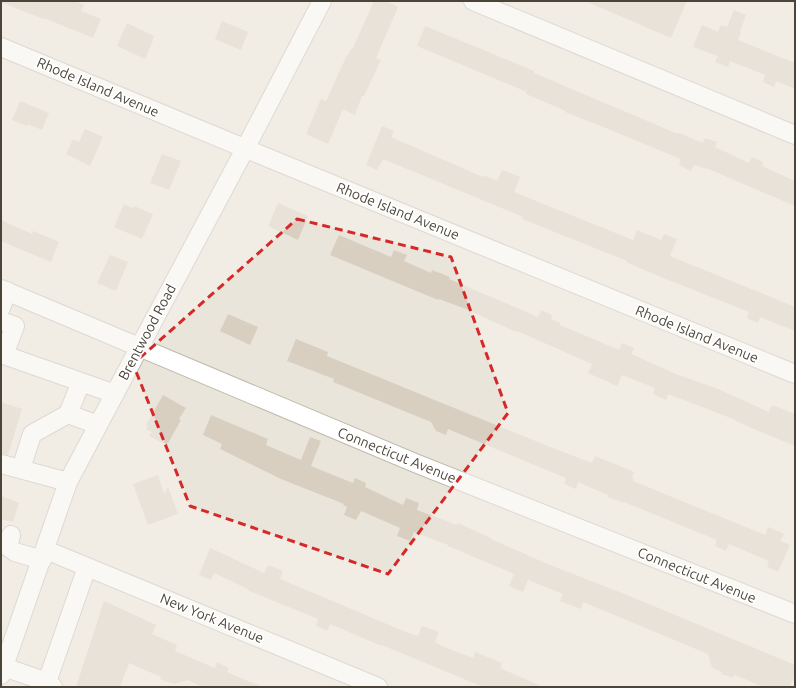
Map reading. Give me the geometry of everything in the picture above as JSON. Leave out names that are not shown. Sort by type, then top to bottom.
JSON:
[{"type":"street","name":"Brentwood Road","points":[[2,670],[44,555],[68,482],[138,348],[246,149],[322,1]]},
{"type":"street","points":[[473,1],[795,135]]},
{"type":"street","name":"Rhode Island Avenue","points":[[1,47],[795,374]]},
{"type":"street","name":"Connecticut Avenue","points":[[3,296],[138,348],[416,463],[795,614]]},
{"type":"street","points":[[1,321],[15,326],[4,356],[115,394]]},
{"type":"street","points":[[21,469],[32,434],[68,414],[81,382]]},
{"type":"street","points":[[68,414],[98,425]]},
{"type":"street","points":[[1,464],[68,482]]},
{"type":"street","name":"New York Avenue","points":[[11,535],[8,547],[15,552],[44,555],[87,567],[378,687]]},
{"type":"street","points":[[2,670],[50,684],[87,567]]},
{"type":"highlighted area","points":[[297,219],[451,257],[508,413],[388,574],[190,506],[133,364]]},
{"type":"shaded area","points":[[1,1],[795,1],[795,687],[1,687]]},
{"type":"building","points":[[1,1],[75,1],[84,5],[81,11],[101,19],[93,38]]},
{"type":"building","points":[[374,1],[386,1],[398,7],[376,58],[381,60],[364,96],[362,96],[355,115],[343,109],[328,144],[306,134],[321,99],[326,101],[347,55],[351,49],[352,50]]},
{"type":"building","points":[[585,1],[687,1],[671,38]]},
{"type":"building","points":[[734,10],[746,15],[738,40],[795,63],[795,89],[776,81],[774,87],[763,82],[765,75],[730,61],[728,67],[715,62],[718,56],[693,47],[702,25],[718,32],[721,25],[727,27]]},
{"type":"building","points":[[222,21],[248,32],[241,50],[215,39]]},
{"type":"building","points":[[127,23],[154,36],[145,59],[117,46]]},
{"type":"building","points":[[425,26],[534,71],[534,73],[678,134],[679,133],[703,143],[705,138],[717,142],[715,147],[749,163],[752,157],[763,162],[762,166],[795,181],[795,206],[706,168],[694,165],[691,171],[679,165],[681,159],[565,112],[566,111],[526,94],[527,92],[417,46]]},
{"type":"building","points":[[20,101],[49,113],[42,130],[28,124],[27,126],[12,120]]},
{"type":"building","points":[[382,126],[394,131],[391,137],[483,177],[483,175],[497,181],[502,170],[520,177],[514,192],[633,240],[637,230],[661,240],[664,234],[677,239],[670,256],[795,307],[795,331],[760,317],[758,323],[747,318],[749,312],[522,219],[523,217],[383,159],[377,170],[366,165]]},
{"type":"building","points":[[85,129],[103,137],[90,166],[66,154],[73,139],[79,142]]},
{"type":"building","points":[[162,154],[181,161],[169,190],[150,183]]},
{"type":"building","points":[[278,203],[308,216],[298,240],[268,226]]},
{"type":"building","points":[[124,204],[133,208],[134,206],[153,214],[142,239],[114,227]]},
{"type":"building","points":[[1,220],[32,234],[33,231],[59,242],[51,262],[1,241]]},
{"type":"building","points":[[339,235],[391,257],[394,250],[407,255],[404,261],[431,273],[432,270],[450,277],[449,279],[538,317],[541,310],[552,315],[551,319],[560,323],[560,325],[619,350],[622,343],[634,348],[631,354],[676,374],[718,389],[769,412],[772,405],[795,414],[795,446],[735,421],[736,420],[668,394],[666,400],[653,394],[655,388],[622,375],[617,386],[588,373],[592,364],[466,309],[439,299],[438,300],[330,255]]},
{"type":"building","points":[[110,255],[128,262],[116,291],[97,283]]},
{"type":"building","points":[[228,314],[258,327],[250,345],[220,331]]},
{"type":"building","points":[[296,339],[328,352],[327,356],[550,447],[592,463],[595,456],[634,472],[632,478],[634,479],[633,481],[765,535],[768,527],[784,534],[780,541],[790,545],[778,572],[767,567],[769,561],[729,544],[726,551],[715,546],[717,540],[624,502],[607,497],[608,495],[578,482],[576,489],[564,484],[566,478],[448,429],[446,435],[436,431],[431,422],[333,382],[334,379],[287,361]]},
{"type":"building","points":[[163,395],[186,408],[179,419],[181,420],[167,445],[149,436],[152,432],[146,429],[148,426],[146,425]]},
{"type":"building","points":[[1,402],[22,409],[8,455],[1,454]]},
{"type":"building","points":[[211,415],[268,439],[266,445],[301,460],[310,437],[321,441],[311,466],[353,483],[355,478],[366,483],[365,487],[403,505],[406,498],[419,503],[417,510],[457,525],[458,523],[545,563],[632,597],[795,665],[795,675],[790,687],[764,687],[735,675],[733,678],[721,674],[722,672],[712,668],[708,654],[583,602],[581,609],[560,601],[563,594],[528,580],[523,592],[509,586],[514,574],[414,532],[410,541],[397,536],[400,528],[361,511],[356,520],[344,515],[347,507],[343,505],[344,504],[281,479],[220,449],[222,444],[203,435]]},
{"type":"building","points":[[158,475],[164,494],[168,487],[178,514],[148,525],[133,484]]},
{"type":"building","points":[[1,496],[19,503],[13,522],[1,519]]},
{"type":"building","points":[[210,548],[264,573],[268,565],[283,571],[280,579],[406,632],[418,636],[422,626],[439,632],[435,642],[442,646],[473,658],[475,652],[502,663],[500,668],[543,687],[483,687],[330,624],[327,631],[316,626],[318,619],[247,590],[248,589],[214,573],[211,580],[199,575]]},
{"type":"building","points":[[104,601],[156,625],[152,634],[177,645],[175,651],[215,668],[217,662],[229,668],[227,672],[262,687],[203,687],[188,680],[174,684],[160,679],[161,677],[129,663],[120,687],[76,687]]}]
